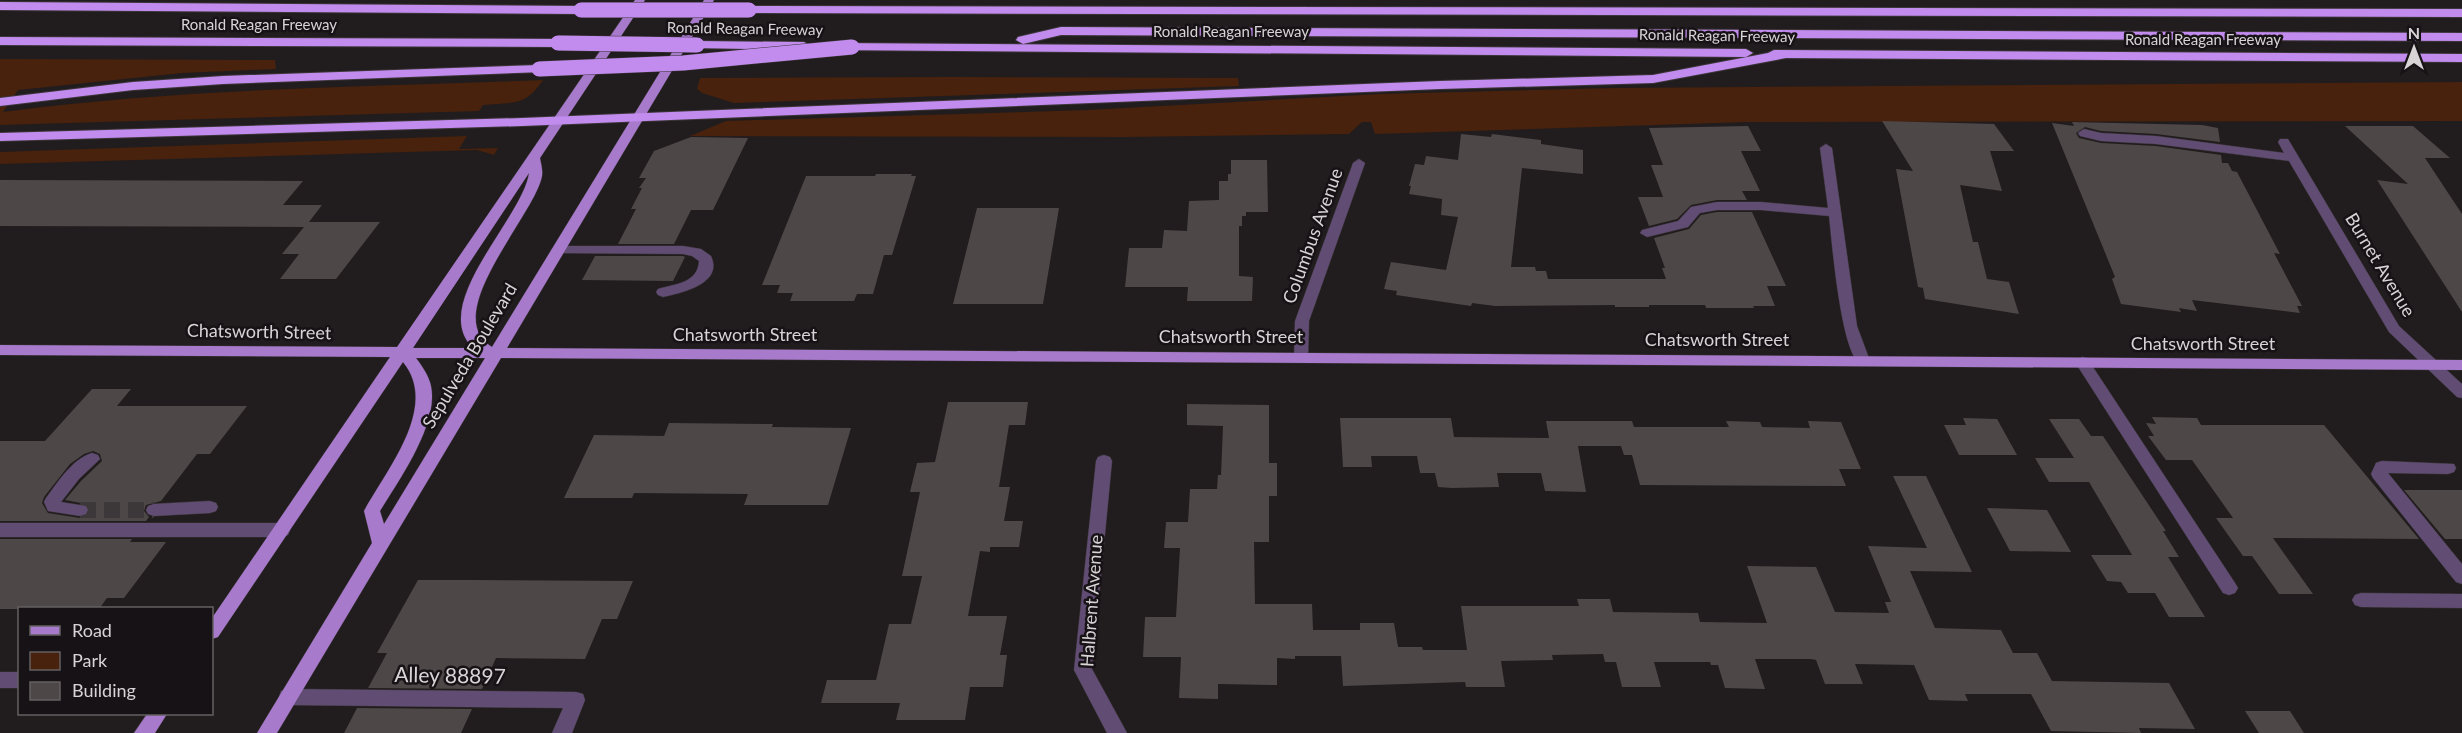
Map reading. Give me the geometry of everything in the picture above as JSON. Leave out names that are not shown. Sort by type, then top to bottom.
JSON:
[{"type":"highway","points":[[1682,0],[1782,11]]},
{"type":"highway","name":"Ronald Reagan Freeway","points":[[0,6],[581,10],[2462,13]]},
{"type":"highway","points":[[1193,10],[1251,25],[2462,31]]},
{"type":"highway","points":[[992,47],[1061,32],[2462,37]]},
{"type":"highway","name":"Ronald Reagan Freeway","points":[[0,41],[558,43],[2462,58]]},
{"type":"highway","points":[[0,102],[133,86],[223,80],[683,63],[852,47]]},
{"type":"highway","points":[[0,137],[557,120],[1653,79],[1786,54]]},
{"type":"main road","points":[[213,631],[640,0]]},
{"type":"main road","name":"Sepulveda Boulevard","points":[[267,733],[709,0]]},
{"type":"main road","points":[[495,355],[475,343],[469,330],[469,309],[489,259],[537,176],[533,156]]},
{"type":"main road","name":"Chatsworth Street","points":[[0,350],[495,355],[1301,357],[2462,365]]},
{"type":"main road","points":[[381,543],[372,511],[415,434],[421,417],[425,391],[414,364],[403,353]]},
{"type":"main road","points":[[144,733],[156,715]]},
{"type":"street","points":[[2084,133],[2294,158]]},
{"type":"street","name":"Burnet Avenue","points":[[2284,142],[2394,329],[2462,393]]},
{"type":"street","points":[[1826,148],[1850,326],[1863,361]]},
{"type":"street","name":"Columbus Avenue","points":[[1301,357],[1302,321],[1359,162]]},
{"type":"street","points":[[1647,233],[1683,224],[1696,210],[1717,206],[1761,206],[1835,213]]},
{"type":"street","points":[[558,250],[683,250],[696,252],[706,259],[706,267],[696,282],[663,292]]},
{"type":"street","points":[[2082,362],[2229,588]]},
{"type":"street","points":[[80,510],[57,508],[52,502],[73,475],[92,459]]},
{"type":"street","name":"Halbrent Avenue","points":[[1104,461],[1083,670],[1117,733]]},
{"type":"street","points":[[2448,468],[2382,468],[2379,474],[2462,577]]},
{"type":"street","points":[[154,510],[190,510],[210,507]]},
{"type":"street","points":[[0,530],[282,530]]},
{"type":"street","points":[[2361,600],[2462,602]]},
{"type":"street","points":[[0,680],[18,680]]},
{"type":"street","name":"Alley 88897","points":[[288,698],[576,699],[562,733]]},
{"type":"green space","points":[[0,59],[275,60],[276,69],[182,73],[18,90],[3,112],[205,93],[543,80],[524,99],[510,103],[483,105],[479,111],[0,125]]},
{"type":"green space","points":[[700,78],[1238,78],[1239,86],[734,103],[702,93],[697,89]]},
{"type":"green space","points":[[2462,82],[2462,121],[1747,122],[1375,134],[1371,122],[1362,122],[1349,134],[1126,137],[690,136],[726,121],[1088,110],[1380,94],[1615,88]]},
{"type":"green space","points":[[467,136],[459,149],[498,148],[494,155],[477,150],[0,164],[0,152]]},
{"type":"building","points":[[1882,121],[1994,124],[2014,151],[1990,151],[2002,191],[1960,185],[1973,242],[1978,242],[1987,279],[2009,282],[2019,314],[1925,299],[1923,288],[1918,287],[1896,169],[1913,171]]},
{"type":"building","points":[[2072,122],[2202,125],[2218,128],[2220,142],[2156,134],[2101,131],[2085,127],[2076,133],[2079,138],[2101,143],[2156,146],[2221,155],[2222,163],[2228,163],[2232,171],[2237,172],[2280,254],[2274,253],[2302,306],[2297,306],[2300,313],[2192,300],[2197,311],[2179,308],[2181,312],[2121,304],[2112,279],[2115,277],[2052,123],[2074,126]]},
{"type":"building","points":[[1748,126],[1761,151],[1741,151],[1760,191],[1742,191],[1747,200],[1717,200],[1691,205],[1677,219],[1649,226],[1638,197],[1663,197],[1651,165],[1663,165],[1649,128]]},
{"type":"building","points":[[2345,126],[2413,126],[2450,158],[2425,158],[2462,214],[2462,312],[2377,180],[2408,184]]},
{"type":"building","points":[[1461,134],[1491,137],[1492,134],[1541,140],[1541,144],[1583,150],[1583,174],[1522,168],[1511,267],[1535,267],[1536,271],[1546,271],[1548,279],[1666,279],[1662,268],[1665,268],[1654,238],[1689,229],[1701,215],[1717,212],[1752,212],[1786,286],[1767,286],[1775,306],[1753,306],[1754,308],[1706,308],[1705,305],[1495,306],[1472,303],[1471,306],[1396,295],[1397,291],[1384,289],[1391,262],[1446,270],[1458,217],[1441,215],[1442,199],[1409,194],[1411,186],[1409,186],[1415,164],[1424,165],[1426,156],[1458,160]]},
{"type":"building","points":[[691,137],[748,138],[713,210],[691,210],[674,244],[618,244],[636,209],[631,209],[642,188],[639,188],[646,178],[639,178],[654,151]]},
{"type":"building","points":[[1231,160],[1267,160],[1268,212],[1246,212],[1246,216],[1242,216],[1242,226],[1239,226],[1239,276],[1253,277],[1252,301],[1187,301],[1188,287],[1125,287],[1129,248],[1162,248],[1164,230],[1187,231],[1189,201],[1219,200],[1219,181],[1228,181],[1228,174],[1231,174]]},
{"type":"building","points":[[876,174],[916,176],[892,255],[884,255],[873,294],[857,294],[854,301],[790,301],[793,293],[777,293],[780,285],[762,285],[806,176],[875,176]]},
{"type":"building","points":[[0,180],[303,181],[283,205],[322,205],[309,222],[380,222],[336,279],[280,279],[299,254],[282,254],[304,227],[0,226]]},
{"type":"building","points":[[977,208],[1059,208],[1043,304],[953,304]]},
{"type":"building","points":[[595,256],[685,257],[673,281],[582,280]]},
{"type":"building","points":[[92,389],[131,389],[117,406],[247,406],[210,454],[197,454],[161,501],[146,505],[144,511],[149,517],[146,521],[0,521],[0,441],[45,441]],"holes":[[[93,451],[100,454],[102,461],[65,500],[86,504],[90,509],[88,515],[80,518],[48,513],[42,503],[44,497],[70,464],[84,454]]]},
{"type":"building","points":[[948,402],[1028,402],[1025,425],[1009,425],[999,487],[1010,487],[1004,521],[1023,521],[1019,547],[990,547],[990,552],[980,551],[968,616],[1007,616],[1000,655],[1007,655],[1003,687],[970,687],[965,720],[896,720],[900,703],[821,703],[827,680],[876,680],[889,624],[911,624],[922,576],[902,576],[920,492],[910,492],[917,463],[935,462]]},
{"type":"building","points":[[1187,404],[1269,405],[1269,463],[1277,463],[1277,496],[1269,496],[1269,542],[1254,542],[1255,604],[1312,604],[1313,630],[1360,630],[1360,623],[1394,623],[1398,647],[1422,647],[1423,650],[1467,650],[1461,606],[1579,606],[1577,599],[1610,599],[1613,612],[1698,613],[1700,622],[1767,623],[1747,566],[1816,567],[1835,612],[1889,613],[1885,602],[1891,602],[1868,546],[1927,548],[1893,476],[1926,476],[1972,572],[1910,571],[1935,628],[2001,630],[2013,653],[2037,653],[2052,681],[2169,683],[2195,729],[2139,728],[2141,733],[2051,731],[2031,694],[1965,694],[1968,701],[1929,700],[1914,665],[1855,664],[1863,684],[1825,684],[1816,660],[1811,659],[1755,659],[1765,689],[1725,688],[1718,665],[1711,665],[1710,662],[1654,662],[1661,687],[1622,687],[1616,662],[1605,662],[1603,654],[1552,655],[1553,660],[1501,661],[1505,687],[1466,687],[1465,682],[1343,686],[1341,656],[1295,656],[1295,659],[1277,658],[1277,685],[1218,684],[1218,699],[1179,698],[1181,657],[1143,657],[1145,617],[1176,617],[1180,548],[1164,548],[1166,522],[1188,522],[1190,489],[1217,489],[1218,475],[1221,475],[1223,426],[1187,425]]},
{"type":"building","points":[[2152,417],[2197,418],[2201,425],[2324,425],[2419,539],[2273,538],[2313,594],[2279,594],[2252,556],[2243,556],[2216,518],[2233,518],[2192,460],[2166,460],[2148,436],[2154,436],[2146,423],[2156,424]]},
{"type":"building","points":[[1340,418],[1451,418],[1454,437],[1549,438],[1546,421],[1632,421],[1634,427],[1729,427],[1726,421],[1760,422],[1762,427],[1810,428],[1808,421],[1841,422],[1861,469],[1839,469],[1846,486],[1640,485],[1632,455],[1624,455],[1621,446],[1578,446],[1586,492],[1545,491],[1541,473],[1497,473],[1499,487],[1438,487],[1435,473],[1420,473],[1417,456],[1371,456],[1372,467],[1343,467]]},
{"type":"building","points":[[1963,418],[1997,419],[2017,455],[1959,455],[1944,425],[1966,425]]},
{"type":"building","points":[[2049,419],[2079,419],[2091,436],[2103,436],[2166,531],[2163,531],[2179,557],[2168,557],[2205,617],[2169,617],[2155,593],[2128,593],[2121,582],[2107,581],[2091,555],[2132,555],[2089,482],[2049,482],[2035,458],[2074,458]]},
{"type":"building","points":[[669,423],[773,424],[772,427],[851,428],[828,505],[744,505],[748,494],[634,493],[632,498],[564,498],[594,435],[664,436]]},
{"type":"building","points":[[2404,490],[2462,490],[2462,539],[2445,539]]},
{"type":"building","points":[[1987,508],[2047,510],[2071,552],[2010,551]]},
{"type":"building","points":[[0,539],[132,539],[130,542],[166,542],[124,598],[107,598],[100,607],[0,609]]},
{"type":"building","points":[[418,580],[633,581],[617,619],[602,619],[585,659],[496,658],[482,689],[368,688],[387,653],[377,653]]},
{"type":"building","points":[[357,708],[472,709],[461,733],[344,733]]},
{"type":"building","points":[[2245,711],[2290,711],[2304,733],[2259,733]]},
{"type":"tunnel","points":[[80,510],[154,510]]}]
